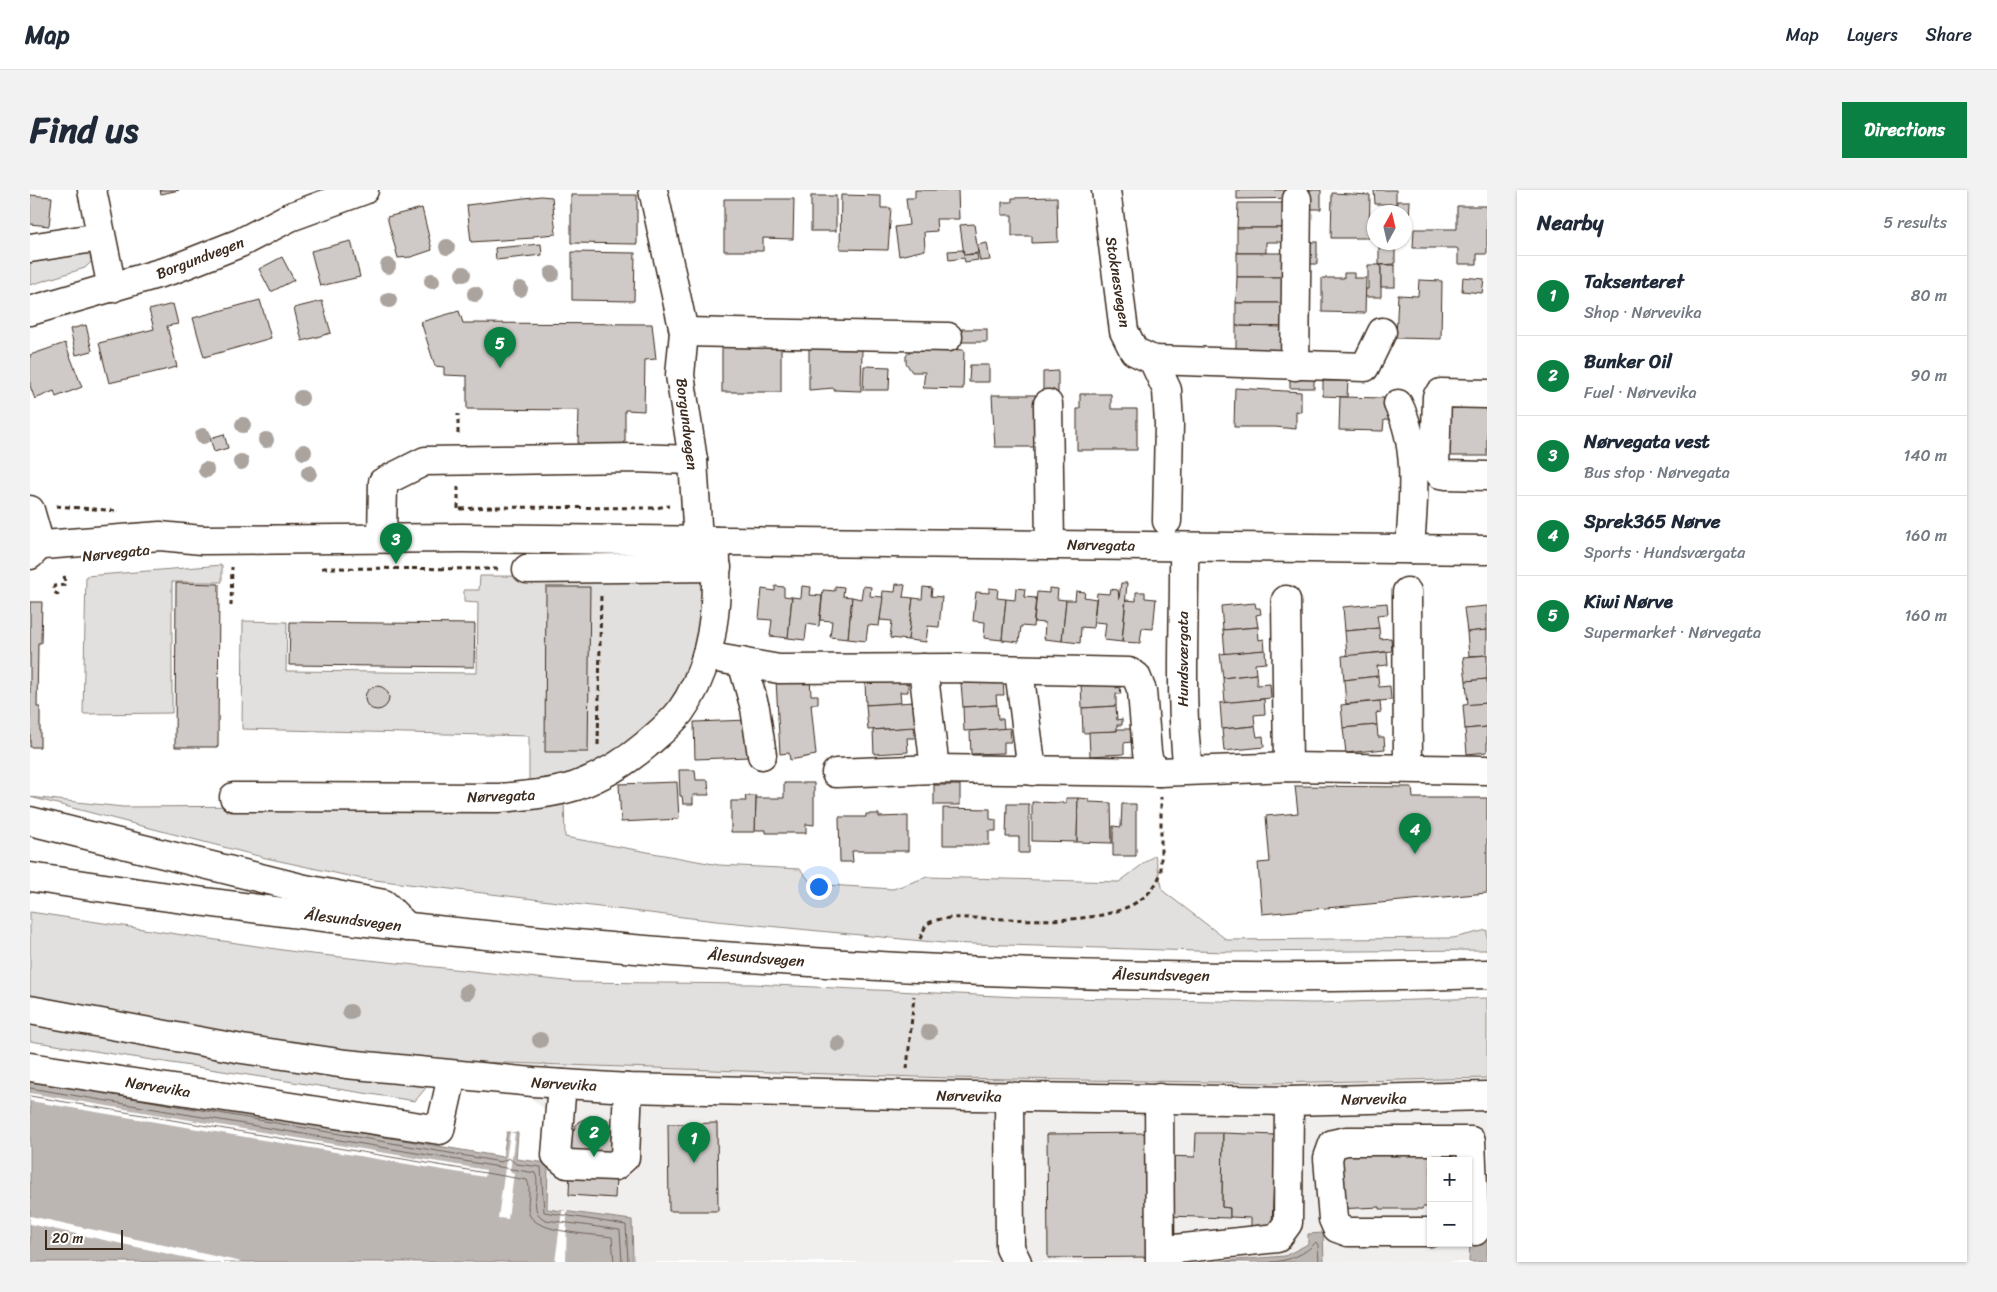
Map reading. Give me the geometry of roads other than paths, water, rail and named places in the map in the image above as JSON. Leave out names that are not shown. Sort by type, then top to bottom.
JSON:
[{"type":"main road","points":[[92,190],[100,237],[112,288]]},
{"type":"main road","name":"Borgundvegen","points":[[30,311],[174,269],[240,243],[290,217],[364,190]]},
{"type":"main road","name":"Borgundvegen","points":[[653,190],[684,332],[680,375],[693,460],[710,550]]},
{"type":"main road","name":"Stoknesvegen","points":[[1106,190],[1124,331],[1134,351],[1152,360],[1167,390],[1169,424],[1167,521]]},
{"type":"main road","points":[[1294,366],[1297,199]]},
{"type":"main road","points":[[30,248],[100,237]]},
{"type":"main road","points":[[684,332],[948,337]]},
{"type":"main road","points":[[1152,360],[1365,367],[1382,332]]},
{"type":"main road","points":[[1487,394],[1441,393],[1438,397],[1435,466],[1440,474],[1487,476]]},
{"type":"main road","points":[[1048,404],[1050,545]]},
{"type":"main road","points":[[1398,404],[1407,421],[1412,459],[1410,549]]},
{"type":"main road","points":[[382,538],[383,482],[425,461],[634,458],[693,460]]},
{"type":"main road","points":[[30,510],[33,552]]},
{"type":"main road","name":"Nørvegata","points":[[33,552],[160,536],[202,540],[382,538],[710,550],[1050,545],[1487,550]]},
{"type":"main road","name":"Hundsværgata","points":[[1184,547],[1182,674],[1184,738],[1188,770]]},
{"type":"main road","points":[[526,569],[601,568],[710,550]]},
{"type":"main road","name":"Nørvegata","points":[[234,797],[498,798],[541,794],[575,786],[605,774],[635,754],[657,735],[679,713],[691,694],[706,656],[713,628],[710,550]]},
{"type":"main road","points":[[1407,592],[1408,768]]},
{"type":"main road","points":[[1286,600],[1288,767]]},
{"type":"main road","points":[[706,656],[779,669],[1120,670],[1136,676],[1142,691],[1149,762],[1159,772]]},
{"type":"main road","points":[[742,662],[755,708],[762,755]]},
{"type":"main road","points":[[923,668],[935,769]]},
{"type":"main road","points":[[1019,670],[1032,771]]},
{"type":"main road","points":[[836,772],[935,769],[1159,772],[1288,767],[1487,770]]},
{"type":"main road","points":[[30,821],[296,887],[384,904],[407,927]]},
{"type":"main road","name":"Ålesundsvegen","points":[[34,880],[407,927],[602,946],[905,967],[1160,975],[1487,974]]},
{"type":"main road","name":"Nørvevika","points":[[30,1010],[242,1049],[452,1076],[628,1088],[904,1095],[1289,1101],[1487,1096]]},
{"type":"main road","name":"Nørvevika","points":[[30,1067],[440,1130],[452,1076]]},
{"type":"main road","points":[[562,1084],[556,1155],[567,1164],[615,1166],[625,1158],[628,1088]]},
{"type":"main road","points":[[1010,1096],[1010,1248],[1017,1262]]},
{"type":"main road","points":[[1160,1098],[1167,1255],[1277,1238],[1288,1223],[1289,1101]]},
{"type":"main road","points":[[1427,1232],[1348,1232],[1337,1228],[1333,1219],[1328,1158],[1333,1144],[1346,1141],[1471,1141],[1477,1231]]},
{"type":"water","points":[[30,1077],[503,1157],[507,1132],[518,1133],[516,1159],[548,1163],[547,1209],[632,1220],[633,1262],[30,1262]]},
{"type":"water","points":[[1323,1233],[1324,1262],[1212,1262],[1285,1256],[1308,1244],[1308,1234]]},
{"type":"water","points":[[1472,1241],[1487,1242],[1487,1262],[1469,1262]]},
{"type":"place","name":"Kiwi Nørve","points":[[500,368]]},
{"type":"place","name":"Nørvegata vest","points":[[396,564]]},
{"type":"place","name":"Sprek365 Nørve","points":[[1415,854]]},
{"type":"place","name":"Bunker Oil","points":[[594,1157]]},
{"type":"place","name":"Taksenteret","points":[[694,1163]]}]
